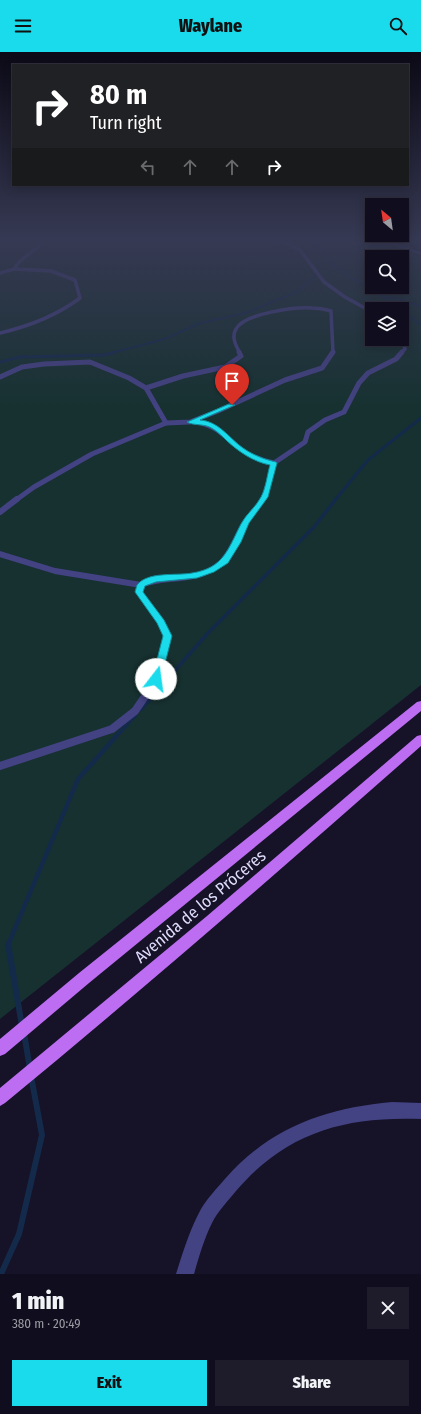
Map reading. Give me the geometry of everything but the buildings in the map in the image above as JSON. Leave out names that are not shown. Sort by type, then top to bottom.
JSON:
[{"type":"main road","name":"Avenida de los Próceres","points":[[0,1049],[84,978],[421,705]]},
{"type":"main road","name":"Avenida de los Próceres","points":[[0,1098],[108,1009],[283,860],[421,739]]},
{"type":"street","points":[[185,1274],[192,1251],[207,1216],[236,1177],[268,1150],[303,1130],[341,1116],[383,1109],[421,1112]]},
{"type":"lane","points":[[0,333],[23,328],[51,317],[67,308],[80,297]]},
{"type":"lane","points":[[345,297],[365,308]]},
{"type":"lane","points":[[146,388],[183,376],[225,367],[241,356],[234,341],[236,330],[242,322],[257,316],[306,308],[321,308],[331,311],[333,354],[322,368],[284,380],[218,411],[190,422]]},
{"type":"lane","points":[[0,512],[34,486],[92,454],[166,423],[203,422],[216,427],[237,447],[249,455],[264,462],[274,463],[305,442],[308,432],[325,420],[344,412],[359,383],[368,373],[396,359],[405,348],[404,346]]},
{"type":"lane","points":[[0,377],[22,367],[44,364],[90,362],[129,378],[146,388],[166,423]]},
{"type":"lane","points":[[0,554],[54,571],[141,585],[149,580],[194,576],[211,570],[225,562],[246,523],[265,497],[274,463]]},
{"type":"lane","points":[[0,766],[112,729],[135,712],[156,679],[168,636],[161,622],[139,592],[141,585]]},
{"type":"green space","points":[[0,297],[421,297],[421,685],[0,1019]]},
{"type":"waterway","points":[[111,353],[165,339],[200,323],[246,313],[285,297]]},
{"type":"waterway","points":[[384,297],[391,302]]},
{"type":"waterway","points":[[390,297],[421,306]]},
{"type":"waterway","points":[[409,316],[421,325]]},
{"type":"waterway","points":[[0,362],[20,357],[104,355],[115,352]]},
{"type":"waterway","points":[[335,500],[368,460],[421,418]]},
{"type":"waterway","points":[[155,693],[207,634],[314,527],[336,499]]},
{"type":"waterway","points":[[141,709],[156,692]]},
{"type":"waterway","points":[[8,945],[78,779],[136,714]]},
{"type":"waterway","points":[[8,945],[22,1026]]},
{"type":"waterway","points":[[24,1033],[30,1069]]},
{"type":"waterway","points":[[1,1274],[19,1234],[42,1135],[31,1076]]},
{"type":"route","points":[[156,679],[168,636],[161,622],[139,592],[141,585],[149,580],[194,576],[211,570],[225,562],[246,523],[265,497],[274,463],[264,462],[249,455],[237,447],[216,427],[203,422],[190,422],[232,405]]}]
